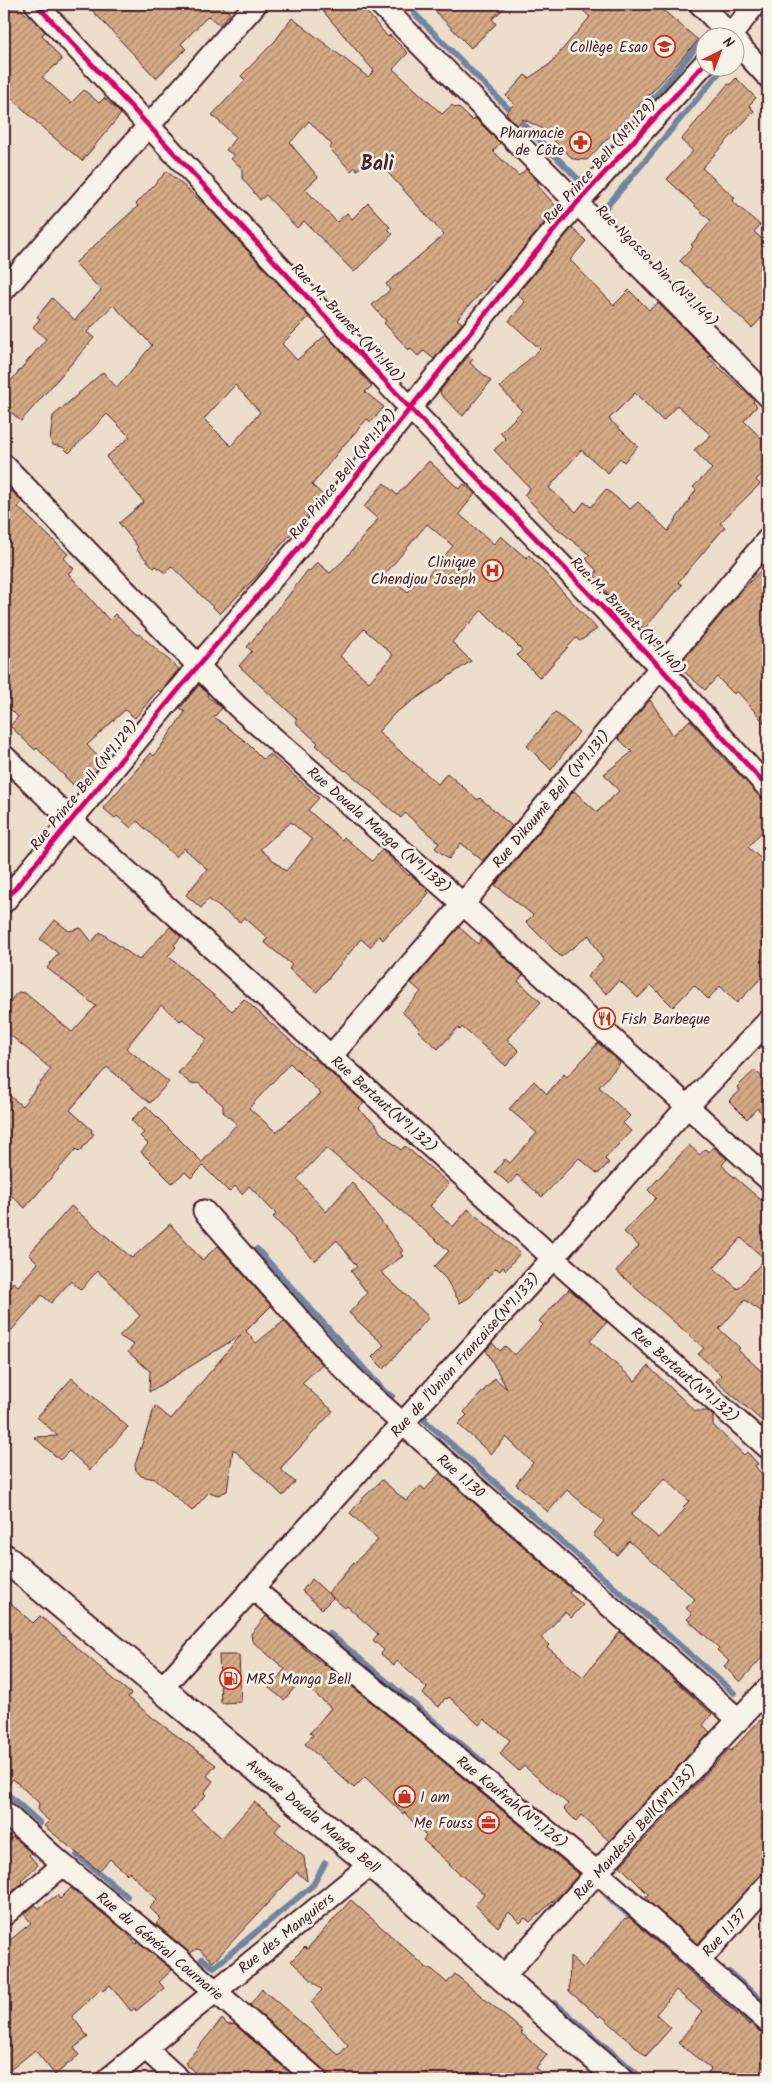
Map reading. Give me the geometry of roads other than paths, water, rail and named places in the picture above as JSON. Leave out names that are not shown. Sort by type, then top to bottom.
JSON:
[{"type":"street","name":"Rue M. Brunet (N°1.140)","points":[[36,4],[411,409],[660,667],[768,788]]},
{"type":"street","points":[[4,290],[256,4]]},
{"type":"street","name":"Rue Ngosso Din (N°1.144)","points":[[380,4],[768,396]]},
{"type":"street","points":[[700,4],[723,28]]},
{"type":"street","points":[[739,28],[755,4]]},
{"type":"street","points":[[744,51],[768,77]]},
{"type":"street","name":"Rue Prince Bell (N°1.129)","points":[[4,902],[198,666],[306,539],[506,288],[577,203],[694,75]]},
{"type":"street","name":"Rue Douala Manga (N°1.138)","points":[[4,465],[238,707],[463,904],[768,1179]]},
{"type":"street","name":"Rue Dikoumè Bell (N°1.131)","points":[[331,1056],[463,904],[768,539]]},
{"type":"street","name":"Rue Bertaut(N°1.132)","points":[[4,756],[71,820],[553,1258],[768,1448]]},
{"type":"street","name":"Rue de l'Union Francaise(N°1.133)","points":[[161,1689],[553,1258],[687,1107],[768,1021]]},
{"type":"street","name":"Rue 1.130","points":[[204,1211],[334,1359],[402,1424],[739,1720]]},
{"type":"street","name":"Avenue Douala Manga Bell","points":[[4,1556],[371,1864],[620,2079]]},
{"type":"street","name":"Rue Koufrah(N°1.126)","points":[[252,1588],[598,1872],[768,2022]]},
{"type":"street","name":"Rue Mandessi Bell(N°1.135)","points":[[503,1977],[768,1688]]},
{"type":"street","name":"Rue du Général Cournarie","points":[[4,1812],[63,1865],[176,1956],[316,2079]]},
{"type":"street","name":"Rue des Manguiers","points":[[108,2079],[371,1864]]},
{"type":"street","points":[[4,1915],[63,1865]]},
{"type":"street","name":"Rue 1.137","points":[[699,1961],[768,1884]]},
{"type":"street","points":[[145,2048],[179,2079]]},
{"type":"waterway","points":[[414,13],[578,179],[584,180],[589,176]]},
{"type":"waterway","points":[[602,160],[694,50]]},
{"type":"waterway","points":[[607,206],[715,78]]},
{"type":"waterway","points":[[257,1249],[385,1392],[392,1396]]},
{"type":"waterway","points":[[425,1418],[424,1420],[734,1693]]},
{"type":"waterway","points":[[329,1633],[484,1763]]},
{"type":"waterway","points":[[473,1784],[538,1841]]},
{"type":"waterway","points":[[4,1791],[40,1823]]},
{"type":"waterway","points":[[77,1855],[127,1896]]},
{"type":"waterway","points":[[202,1959],[214,1967],[313,1885],[325,1863]]},
{"type":"waterway","points":[[606,1895],[768,2039]]},
{"type":"waterway","points":[[729,1972],[768,2006]]},
{"type":"waterway","points":[[555,2003],[643,2079]]},
{"type":"place","name":"Collège Esao","points":[[664,47]]},
{"type":"place","name":"Pharmacie de Côte","points":[[580,142]]},
{"type":"place","name":"Clinique Chendjou Joseph","points":[[492,571]]},
{"type":"place","name":"Fish Barbeque","points":[[605,1019]]},
{"type":"place","name":"MRS Manga Bell","points":[[230,1679]]},
{"type":"place","name":"I am","points":[[404,1797]]},
{"type":"place","name":"Me Fouss","points":[[489,1823]]},
{"type":"district","name":"Bali","points":[[377,163]]}]
